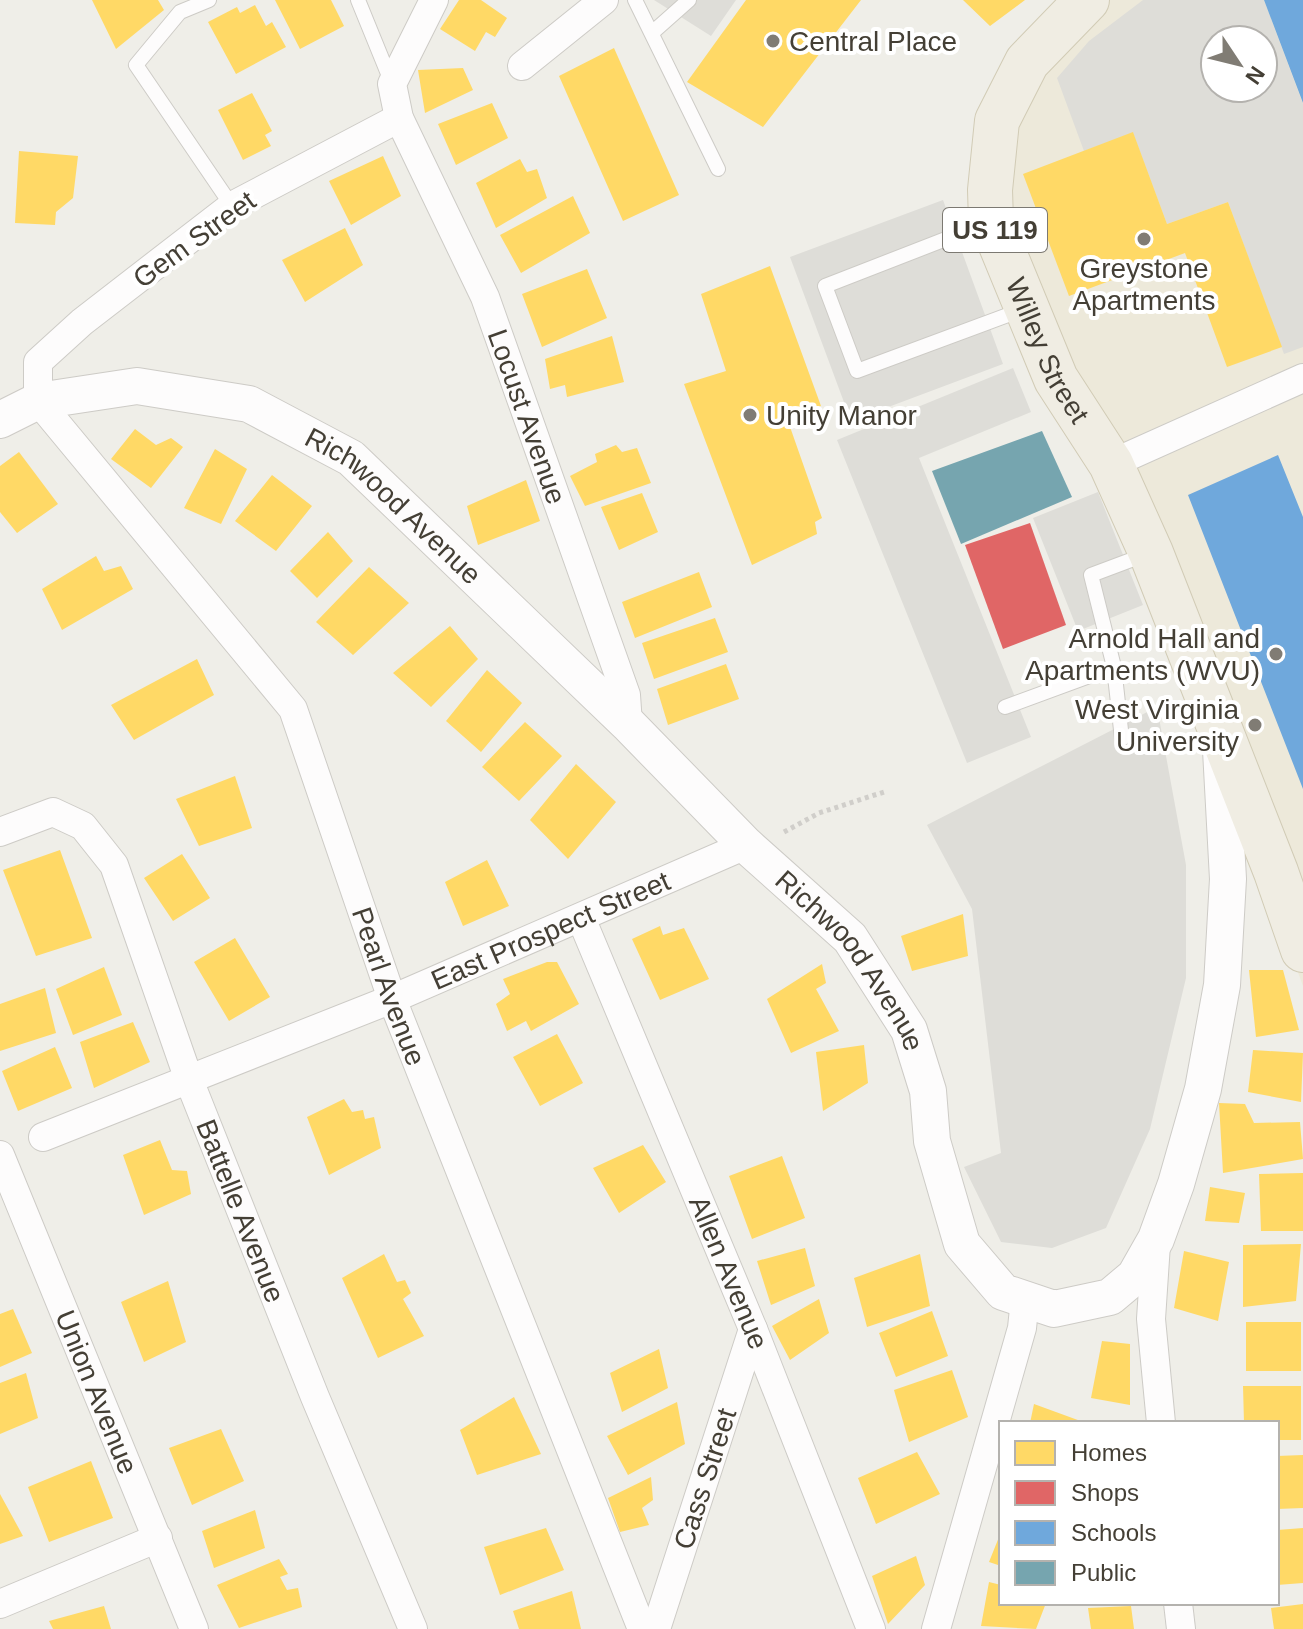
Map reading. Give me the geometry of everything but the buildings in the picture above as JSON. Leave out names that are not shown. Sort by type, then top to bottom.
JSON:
[{"type":"main road","name":"Willey Street","points":[[1087,0],[1027,62],[997,121],[990,190],[991,221],[1024,308],[1056,379],[1111,464],[1178,617],[1219,728]]},
{"type":"main road","name":"US 119","points":[[1219,728],[1303,950]]},
{"type":"street","points":[[392,84],[434,0]]},
{"type":"street","points":[[522,66],[604,0]]},
{"type":"street","name":"Locust Avenue","points":[[392,84],[399,118],[485,297],[621,681],[628,724]]},
{"type":"street","name":"Gem Street","points":[[38,401],[38,362],[82,322],[232,206],[399,118]]},
{"type":"street","points":[[1111,464],[1303,378]]},
{"type":"street","name":"Richwood Avenue","points":[[0,420],[38,401],[137,386],[249,404],[351,458],[628,724],[759,842],[850,938],[909,1030],[928,1091],[932,1141],[962,1244],[1003,1292],[1054,1309],[1110,1297],[1135,1276],[1156,1239],[1203,1089],[1222,985],[1228,879],[1219,728]]},
{"type":"street","name":"Pearl Avenue","points":[[38,401],[293,709],[392,999],[642,1629]]},
{"type":"street","name":"Battelle Avenue","points":[[0,832],[53,812],[83,826],[114,865],[189,1080],[309,1382],[413,1629]]},
{"type":"street","name":"East Prospect Street","points":[[43,1137],[392,999],[759,842]]},
{"type":"street","name":"Allen Avenue","points":[[581,918],[753,1329],[871,1629]]},
{"type":"street","name":"Union Avenue","points":[[0,1155],[194,1629]]},
{"type":"street","points":[[1156,1239],[1151,1319],[1161,1421]]},
{"type":"street","points":[[936,1629],[1022,1328],[1025,1299]]},
{"type":"street","name":"Cass Street","points":[[656,1629],[753,1329]]},
{"type":"street","points":[[0,1604],[158,1538]]},
{"type":"street","points":[[1178,1605],[1181,1629]]},
{"type":"lane","points":[[209,0],[180,12],[136,65],[232,206]]},
{"type":"lane","points":[[358,0],[392,84]]},
{"type":"lane","points":[[635,0],[718,169]]},
{"type":"lane","points":[[653,32],[689,0]]},
{"type":"lane","points":[[991,221],[825,286],[857,371],[1024,308]]},
{"type":"lane","points":[[1122,739],[1114,667],[1091,575],[1151,553]]},
{"type":"lane","points":[[1005,707],[1114,667]]},
{"type":"path","points":[[759,842],[819,813],[884,792]]},
{"type":"shaded area","points":[[654,0],[736,0],[711,36]]},
{"type":"shaded area","name":"West Virginia University","points":[[1104,0],[1303,0],[1303,986],[1111,465],[990,190],[997,121]]},
{"type":"shaded area","points":[[1143,0],[1264,0],[1273,24],[1199,24],[1199,104],[1279,104],[1279,40],[1303,104],[1303,347],[1284,354],[1228,202],[1167,224],[1133,133],[1084,151],[1057,78],[1089,41]]},
{"type":"shaded area","points":[[943,200],[1003,364],[851,421],[790,257]]},
{"type":"shaded area","points":[[1013,368],[1031,412],[919,458],[1031,737],[967,763],[837,440]]},
{"type":"shaded area","points":[[1098,492],[1143,605],[1078,631],[1033,518]]},
{"type":"shaded area","points":[[1157,707],[1186,865],[1186,978],[1150,1129],[1106,1228],[1052,1248],[1001,1242],[964,1167],[1001,1153],[972,909],[927,825]]},
{"type":"place","name":"Central Place","points":[[773,41]]},
{"type":"place","name":"Greystone Apartments","points":[[1144,239]]},
{"type":"place","name":"Unity Manor","points":[[750,415]]},
{"type":"place","name":"Arnold Hall and Apartments (WVU)","points":[[1276,654]]},
{"type":"place","name":"West Virginia University","points":[[1255,725]]}]
